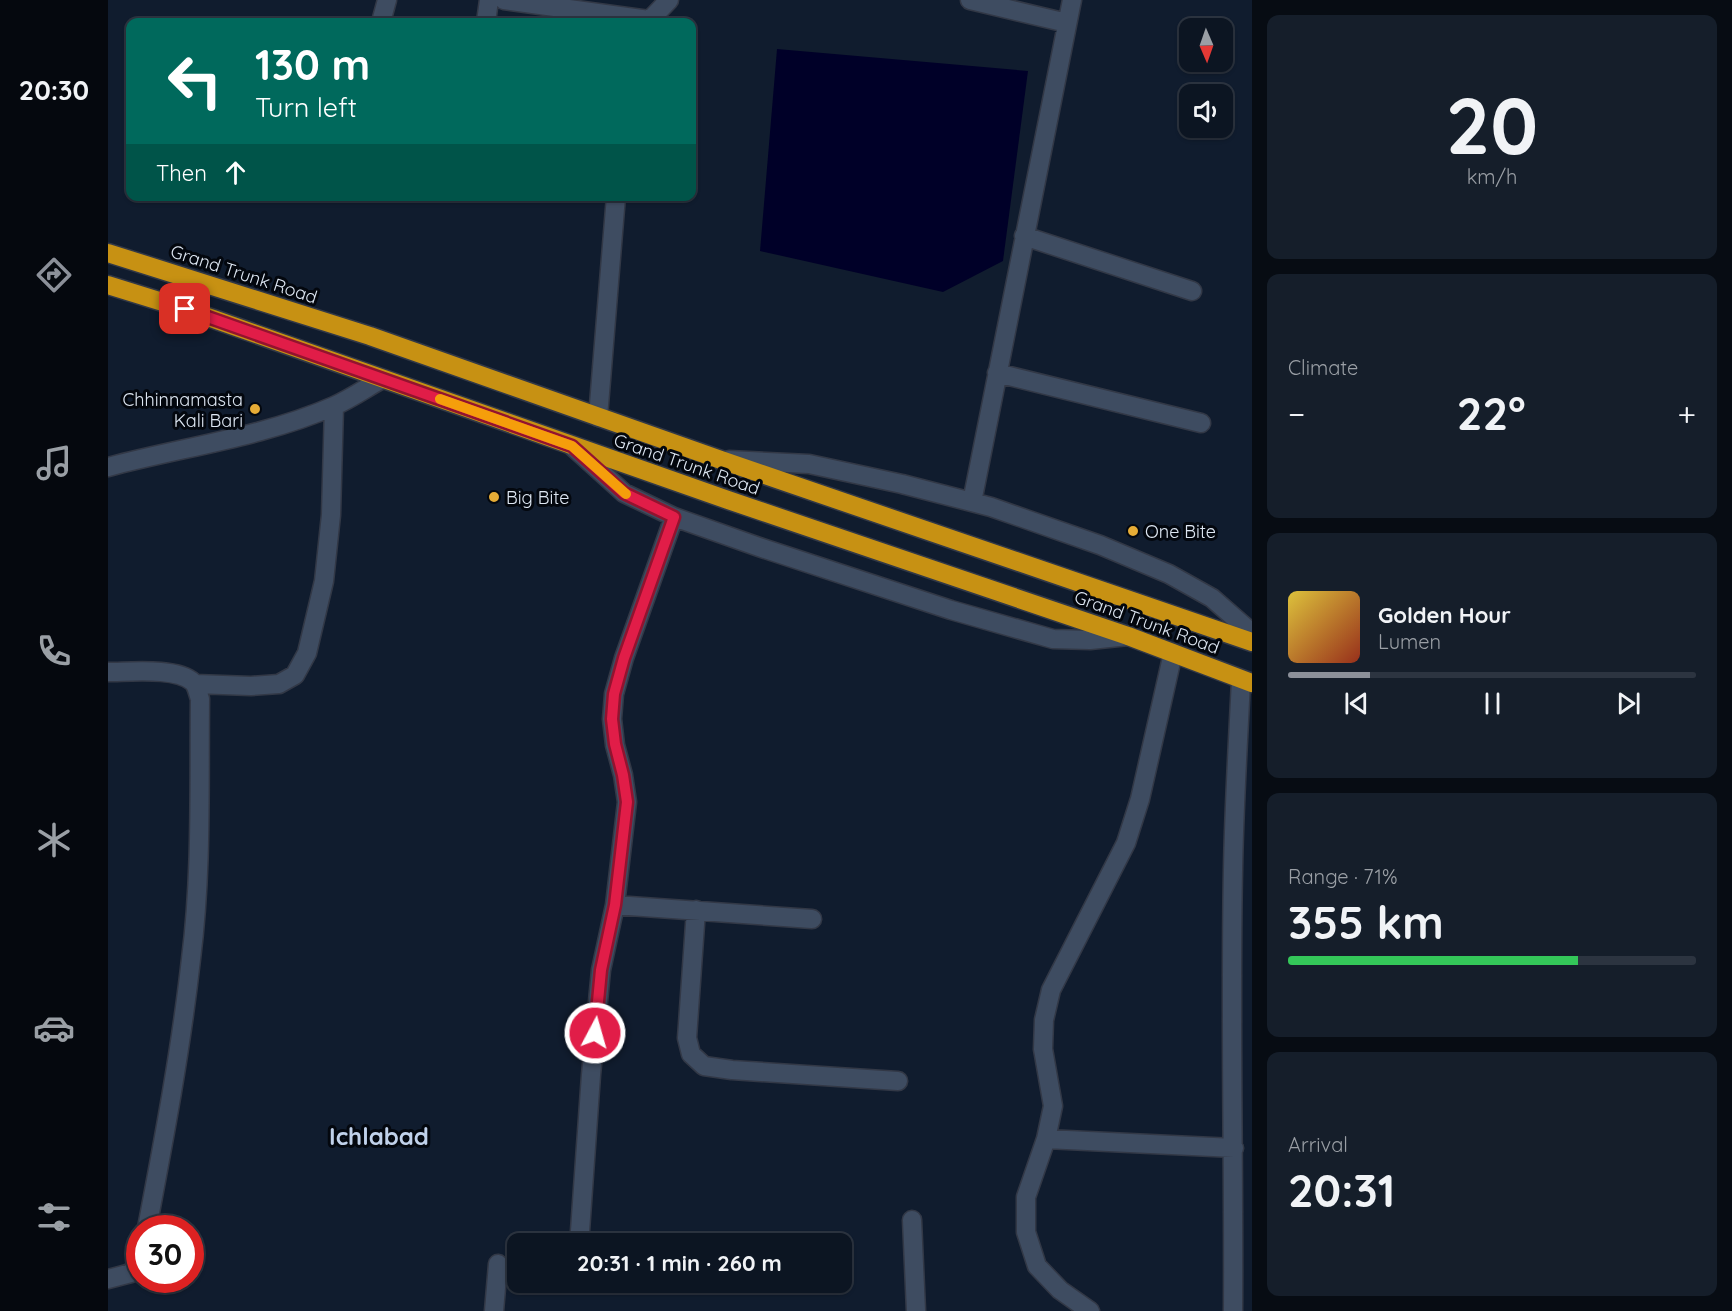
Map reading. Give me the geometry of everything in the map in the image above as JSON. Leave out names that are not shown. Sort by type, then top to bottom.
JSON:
[{"type":"highway","name":"Grand Trunk Road","points":[[108,253],[370,336],[721,460],[1252,642]]},
{"type":"highway","name":"Grand Trunk Road","points":[[108,285],[185,309],[572,446],[1128,636],[1246,681]]},
{"type":"street","points":[[382,18],[387,0]]},
{"type":"street","points":[[487,18],[489,0]]},
{"type":"street","points":[[504,0],[628,18]]},
{"type":"street","points":[[652,18],[669,0]]},
{"type":"street","points":[[970,0],[1067,24]]},
{"type":"street","points":[[972,502],[1072,0]]},
{"type":"street","points":[[598,417],[616,201]]},
{"type":"street","points":[[1024,236],[1192,291]]},
{"type":"street","points":[[997,373],[1201,423]]},
{"type":"street","points":[[108,467],[263,430],[334,406],[382,379]]},
{"type":"street","points":[[108,672],[182,675],[195,684],[251,686],[279,684],[295,675],[307,653],[324,582],[331,516],[334,406]]},
{"type":"street","points":[[572,446],[624,493],[674,517],[762,548],[951,610],[1053,639],[1090,640],[1128,636]]},
{"type":"street","points":[[721,460],[809,464],[972,502],[1100,545],[1168,574],[1212,598],[1252,633]]},
{"type":"street","points":[[580,1231],[601,970],[615,905],[627,802],[614,736],[612,719],[614,694],[624,658],[674,517]]},
{"type":"street","points":[[1090,1311],[1060,1290],[1037,1266],[1026,1232],[1026,1197],[1046,1139],[1053,1106],[1043,1049],[1044,1020],[1051,990],[1126,843],[1140,799],[1173,653]]},
{"type":"street","points":[[1233,1311],[1234,1148],[1231,1016],[1233,867],[1246,681]]},
{"type":"street","points":[[149,1215],[178,1054],[192,957],[198,868],[199,801],[200,699],[195,684]]},
{"type":"street","points":[[615,905],[812,919]]},
{"type":"street","points":[[696,910],[687,1038],[691,1054],[704,1066],[732,1070],[898,1081]]},
{"type":"street","points":[[1046,1139],[1234,1148]]},
{"type":"street","points":[[912,1220],[916,1311]]},
{"type":"street","points":[[494,1311],[498,1264]]},
{"type":"street","points":[[108,1280],[126,1275]]},
{"type":"water","points":[[777,49],[1028,71],[1003,261],[943,292],[760,251]]},
{"type":"slow traffic","points":[[440,399],[572,446],[626,494]]},
{"type":"place","name":"Chhinnamasta Kali Bari","points":[[255,409]]},
{"type":"place","name":"Big Bite","points":[[494,497]]},
{"type":"place","name":"One Bite","points":[[1133,531]]},
{"type":"district","name":"Ichlabad","points":[[379,1136]]},
{"type":"route","points":[[185,309],[572,446],[624,493],[674,517],[624,658],[614,694],[612,719],[615,744],[627,802],[615,905],[601,970],[595,1033]]}]
